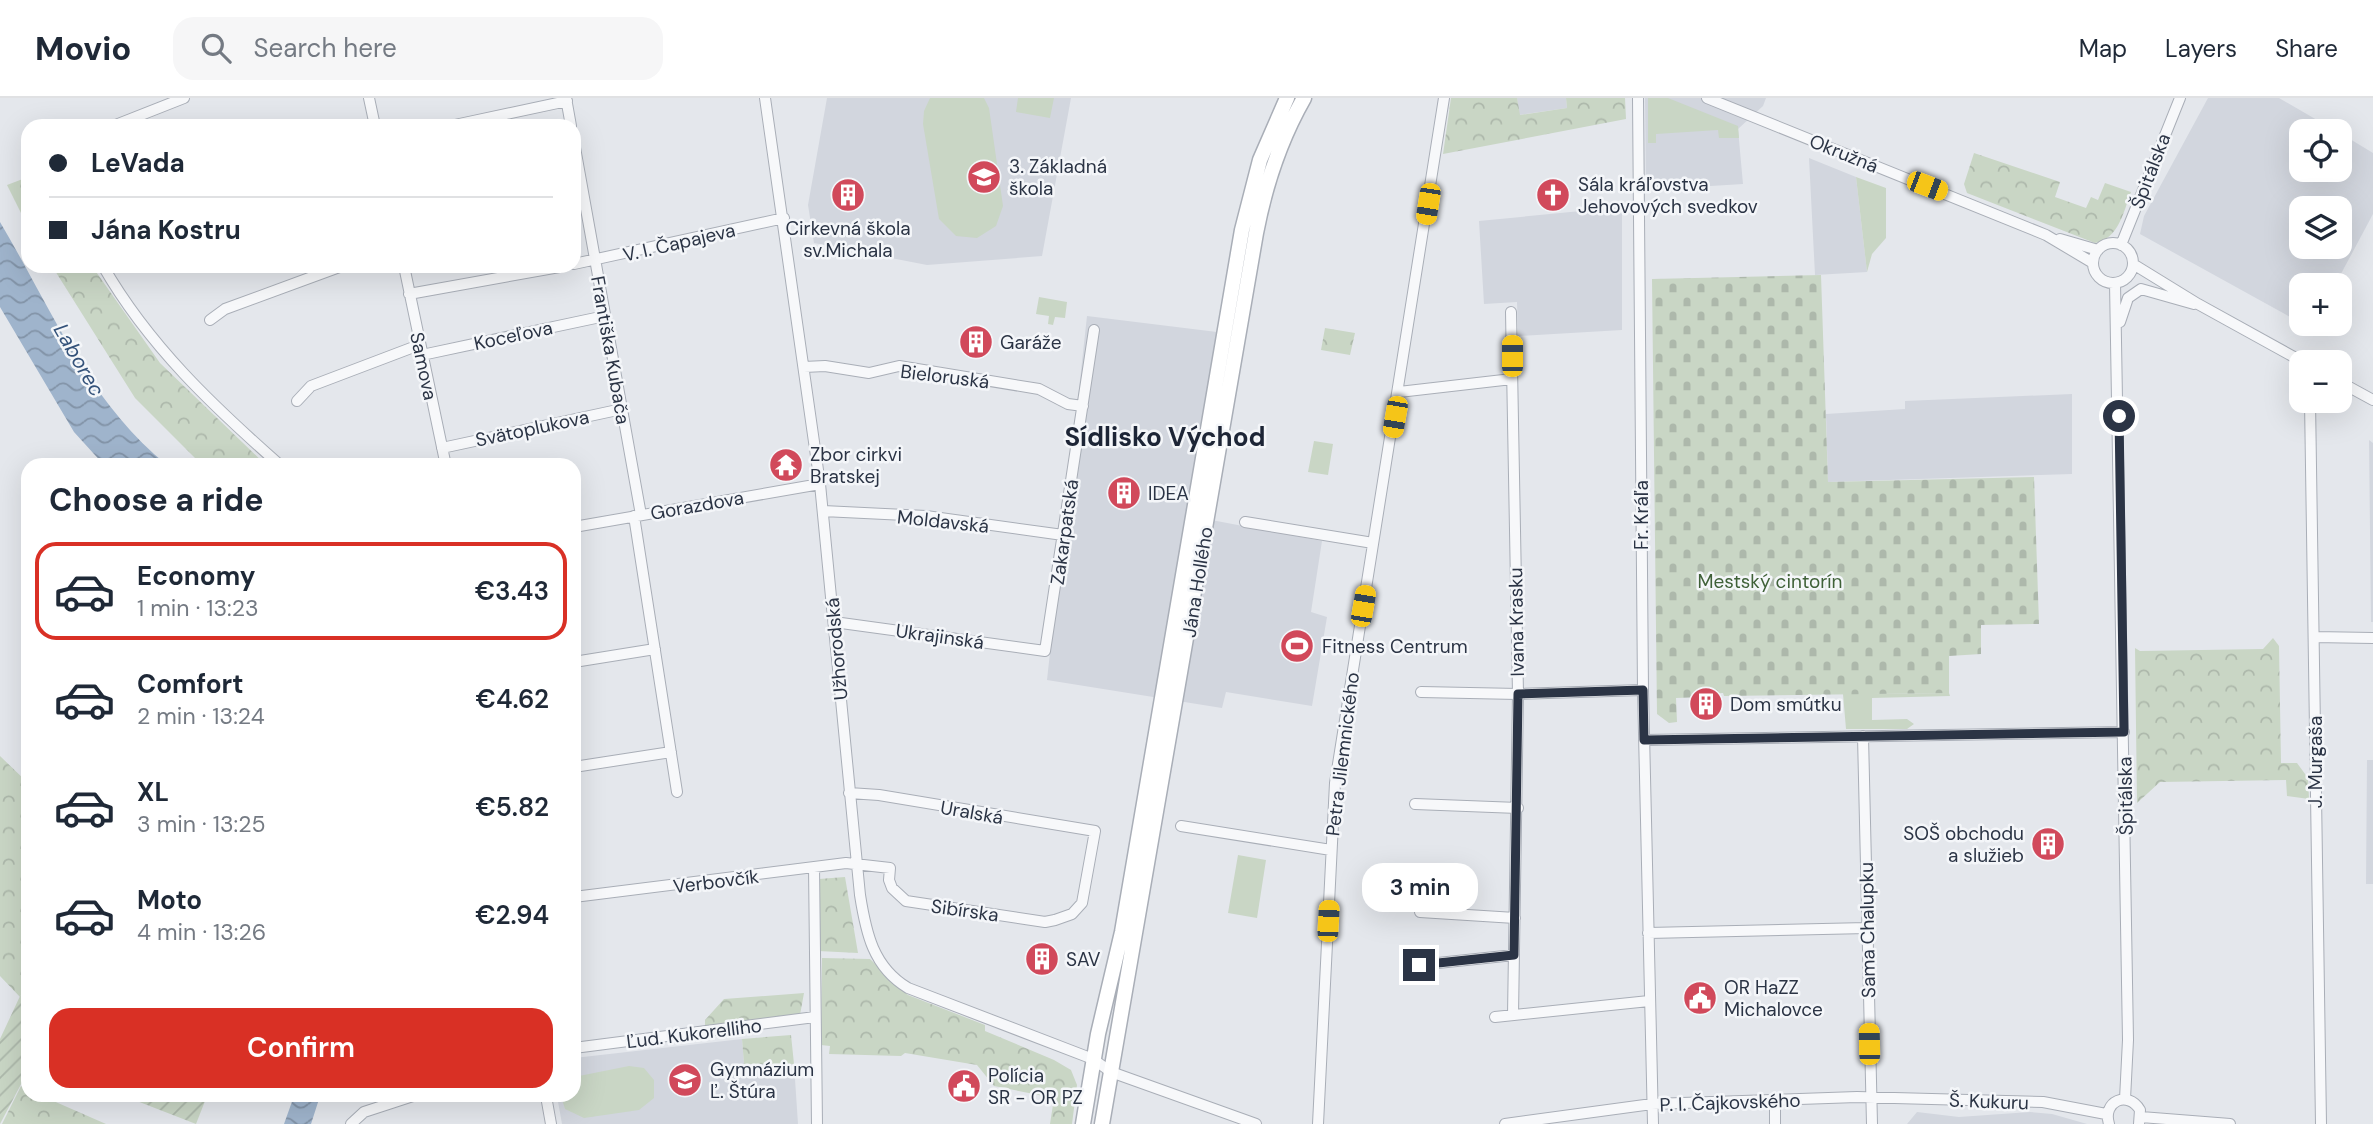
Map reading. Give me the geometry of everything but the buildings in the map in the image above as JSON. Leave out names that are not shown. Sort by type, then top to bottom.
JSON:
[{"type":"street","points":[[131,119],[184,98]]},
{"type":"street","points":[[369,98],[374,119]]},
{"type":"street","name":"Užhorodská","points":[[765,98],[820,484],[857,863],[874,955],[896,981],[1093,1059]]},
{"type":"street","name":"Jána Hollého","points":[[1102,1124],[1129,933],[1235,311],[1247,204],[1273,146],[1287,98]]},
{"type":"street","name":"Jána Hollého","points":[[1273,146],[1304,98]]},
{"type":"street","name":"Petra Jilemnického","points":[[1318,1124],[1335,783],[1444,98]]},
{"type":"street","name":"Fr. Kráľa","points":[[1638,98],[1643,690],[1653,1124]]},
{"type":"street","name":"Okružná","points":[[1707,98],[2046,235],[2094,263]]},
{"type":"street","name":"Špitálska","points":[[2121,245],[2180,98]]},
{"type":"street","points":[[480,119],[566,99],[570,119]]},
{"type":"street","name":"Františka Kubača","points":[[581,182],[622,409],[677,792]]},
{"type":"street","name":"V. I. Čapajeva","points":[[581,263],[784,218]]},
{"type":"street","points":[[2046,235],[2098,250]]},
{"type":"street","points":[[2127,278],[2133,264],[2130,253],[2121,245],[2109,244],[2098,250],[2094,263],[2099,277],[2115,283],[2127,278],[2198,304]]},
{"type":"street","points":[[2133,264],[2289,354]]},
{"type":"street","points":[[107,273],[137,319],[191,383],[272,458]]},
{"type":"street","points":[[210,320],[225,309],[323,273]]},
{"type":"street","name":"Samova","points":[[405,273],[444,458]]},
{"type":"street","points":[[409,294],[526,273]]},
{"type":"street","name":"Špitálska","points":[[2115,283],[2129,1040],[2125,1099]]},
{"type":"street","points":[[2118,333],[2126,302],[2136,291],[2147,290],[2177,301],[2198,304]]},
{"type":"street","name":"Ivana Krasku","points":[[1511,312],[1518,694],[1514,1015]]},
{"type":"street","name":"Koceľova","points":[[297,401],[312,386],[420,350],[605,316]]},
{"type":"street","name":"Zakarpatská","points":[[1045,651],[1094,330]]},
{"type":"street","name":"Bieloruská","points":[[804,367],[825,366],[879,373],[899,366],[1039,389],[1068,404],[1083,406]]},
{"type":"street","points":[[1399,392],[1512,379]]},
{"type":"street","points":[[2352,389],[2373,400]]},
{"type":"street","name":"Svätoplukova","points":[[442,447],[622,409]]},
{"type":"street","name":"J. Murgaša","points":[[2309,413],[2321,1124]]},
{"type":"street","name":"Gorazdova","points":[[581,526],[820,484]]},
{"type":"street","name":"Moldavská","points":[[823,511],[926,516],[1063,535]]},
{"type":"street","points":[[1245,522],[1373,542]]},
{"type":"street","name":"Ukrajinská","points":[[834,622],[1045,651]]},
{"type":"street","points":[[2314,637],[2373,638]]},
{"type":"street","points":[[581,661],[655,649]]},
{"type":"street","points":[[1421,692],[1518,694],[1643,690]]},
{"type":"street","points":[[1644,740],[2124,732]]},
{"type":"street","name":"Sama Chalupku","points":[[1863,736],[1872,1124]]},
{"type":"street","points":[[581,766],[671,752]]},
{"type":"street","name":"Uralská","points":[[849,793],[879,795],[1096,831],[1082,903],[1063,919]]},
{"type":"street","points":[[1415,804],[1518,808]]},
{"type":"street","points":[[1181,826],[1331,850]]},
{"type":"street","name":"Verbovčík","points":[[581,896],[857,863],[890,869]]},
{"type":"street","points":[[814,867],[817,1124]]},
{"type":"street","name":"Sibírska","points":[[890,869],[892,888],[906,901],[1045,922],[1063,919]]},
{"type":"street","points":[[1420,912],[1515,918]]},
{"type":"street","points":[[1648,933],[1867,928]]},
{"type":"street","name":"Jána Hollého","points":[[1083,1124],[1093,1059],[1129,933]]},
{"type":"street","points":[[1419,965],[1514,955]]},
{"type":"street","points":[[1495,1017],[1650,1001]]},
{"type":"street","name":"Ľud. Kukorelliho","points":[[581,1047],[815,1017]]},
{"type":"street","points":[[1093,1059],[1111,1072],[1256,1124]]},
{"type":"street","points":[[2108,1119],[2113,1103],[2125,1099],[2137,1104],[2140,1121],[2230,1124]]},
{"type":"street","points":[[1775,1100],[1775,1124]]},
{"type":"street","name":"P. I. Čajkovského","points":[[1505,1124],[1652,1104],[1871,1100]]},
{"type":"street","name":"Š. Kukuru","points":[[1871,1100],[2043,1102],[2108,1119]]},
{"type":"street","points":[[351,1124],[364,1112],[395,1102]]},
{"type":"street","points":[[547,1102],[551,1124]]},
{"type":"shaded area","name":"3. Základná škola","points":[[827,98],[1071,98],[1042,256],[927,265],[814,243],[808,205]]},
{"type":"shaded area","points":[[1517,98],[1566,98],[1567,108],[1519,115]]},
{"type":"shaded area","points":[[1645,98],[1766,98],[1763,106],[1738,129],[1743,184],[1646,190]]},
{"type":"shaded area","points":[[2208,98],[2279,98],[2315,119],[2289,119],[2289,182],[2352,182],[2352,140],[2373,153],[2373,214],[2352,253],[2352,196],[2289,196],[2289,259],[2349,259],[2341,273],[2289,273],[2289,316],[2140,234],[2144,216]]},
{"type":"shaded area","points":[[1809,158],[1856,177],[1867,272],[1815,275]]},
{"type":"shaded area","points":[[1622,207],[1622,330],[1518,336],[1517,302],[1484,304],[1479,221]]},
{"type":"shaded area","points":[[1087,316],[1217,332],[1185,515],[1322,541],[1311,612],[1327,617],[1312,706],[1226,692],[1222,708],[1047,680]]},
{"type":"shaded area","points":[[2072,394],[2072,474],[1828,482],[1826,414],[1905,409],[1905,401]]},
{"type":"shaded area","points":[[2369,440],[2373,443],[2373,622],[2371,622]]},
{"type":"shaded area","points":[[2367,760],[2373,760],[2373,884],[2366,884]]},
{"type":"shaded area","name":"Gymnázium Ľ. Štúra","points":[[742,1039],[744,1064],[794,1064],[798,1124],[562,1124],[558,1102],[581,1102],[581,1057]]},
{"type":"shaded area","points":[[1917,1112],[1959,1117],[2030,1112],[2052,1114],[2087,1124],[1907,1124]]},
{"type":"green space","points":[[930,98],[984,98],[989,108],[1003,206],[996,226],[977,238],[956,236],[939,219],[923,124],[924,111]]},
{"type":"green space","points":[[1018,98],[1054,98],[1050,118],[1016,112]]},
{"type":"green space","points":[[1451,98],[1517,98],[1520,115],[1567,108],[1566,98],[1625,98],[1626,119],[1443,154]]},
{"type":"green space","points":[[1648,98],[1668,98],[1738,126],[1739,138],[1719,138],[1718,130],[1656,134],[1656,143],[1648,143]]},
{"type":"green space","points":[[1974,153],[2060,182],[2055,197],[2086,208],[2091,197],[2098,200],[2105,183],[2131,192],[2115,230],[2110,236],[2095,243],[1967,193],[1964,184]]},
{"type":"green space","points":[[1856,177],[1886,188],[1886,238],[1872,254],[1867,272]]},
{"type":"green space","points":[[21,180],[21,213],[7,185]]},
{"type":"green space","points":[[56,273],[97,273],[160,363],[259,458],[195,458],[135,398]]},
{"type":"green space","name":"Mestský cintorín","points":[[1821,275],[1828,482],[2034,477],[2039,624],[1981,625],[1981,654],[1949,656],[1949,693],[1704,694],[1703,697],[1676,698],[1677,722],[1669,723],[1657,714],[1652,279]]},
{"type":"green space","points":[[1039,297],[1067,302],[1065,318],[1055,317],[1053,325],[1048,324],[1049,316],[1036,314]]},
{"type":"green space","points":[[1325,328],[1355,333],[1350,355],[1321,350]]},
{"type":"green space","points":[[1314,441],[1333,444],[1328,475],[1308,472]]},
{"type":"green space","points":[[2273,638],[2279,646],[2281,763],[2297,763],[2308,778],[2309,799],[2287,796],[2286,780],[2160,782],[2137,803],[2135,648],[2140,651],[2263,649]]},
{"type":"green space","points":[[1949,693],[1950,696],[1872,698],[1872,720],[1907,719],[1914,724],[1907,729],[1846,729],[1843,694]]},
{"type":"green space","points":[[0,756],[21,776],[20,997],[0,976]]},
{"type":"green space","points":[[1238,855],[1266,860],[1257,918],[1228,913]]},
{"type":"green space","points":[[845,877],[858,953],[818,951],[819,879]]},
{"type":"green space","points":[[822,958],[870,959],[908,995],[985,1025],[985,1031],[1071,1070],[1077,1085],[1072,1124],[1050,1124],[1054,1098],[994,1086],[977,1065],[905,1053],[901,1056],[829,1054],[830,1046],[821,1045]]},
{"type":"green space","points":[[804,993],[800,1015],[705,1026],[705,1020],[724,999]]},
{"type":"green space","points":[[21,994],[21,1084],[0,1124],[0,1039]]},
{"type":"green space","points":[[791,1035],[794,1064],[744,1064],[742,1039]]},
{"type":"green space","points":[[629,1066],[644,1068],[654,1080],[654,1098],[639,1110],[584,1118],[565,1109],[563,1102],[581,1102],[581,1076]]},
{"type":"green space","points":[[21,1086],[21,1102],[56,1102],[106,1124],[2,1124]]},
{"type":"green space","points":[[139,1102],[205,1102],[196,1124]]},
{"type":"water","points":[[0,222],[21,260],[21,273],[28,273],[93,383],[139,440],[159,458],[98,458],[74,432],[0,307]]},
{"type":"water","points":[[292,1102],[318,1102],[311,1124],[284,1124]]},
{"type":"place","name":"3. Základná škola","points":[[984,177]]},
{"type":"place","name":"Cirkevná škola sv.Michala","points":[[848,195]]},
{"type":"place","name":"Sála kráľovstva Jehovových svedkov","points":[[1553,195]]},
{"type":"place","name":"Garáže","points":[[976,342]]},
{"type":"place","name":"Zbor cirkvi Bratskej","points":[[786,465]]},
{"type":"place","name":"IDEA","points":[[1124,493]]},
{"type":"place","name":"Fitness Centrum","points":[[1297,646]]},
{"type":"place","name":"Dom smútku","points":[[1706,704]]},
{"type":"place","name":"SOŠ obchodu a služieb","points":[[2048,844]]},
{"type":"place","name":"SAV","points":[[1042,959]]},
{"type":"place","name":"OR HaZZ Michalovce","points":[[1700,998]]},
{"type":"place","name":"Gymnázium Ľ. Štúra","points":[[685,1080]]},
{"type":"place","name":"Polícia SR - OR PZ","points":[[964,1086]]},
{"type":"district","name":"Sídlisko Východ","points":[[1165,437]]},
{"type":"route","points":[[1419,965],[1514,955],[1518,694],[1643,690],[1644,740],[2124,732],[2119,416]]},
{"type":"water label","name":"Laborec","points":[[79,360]]}]
